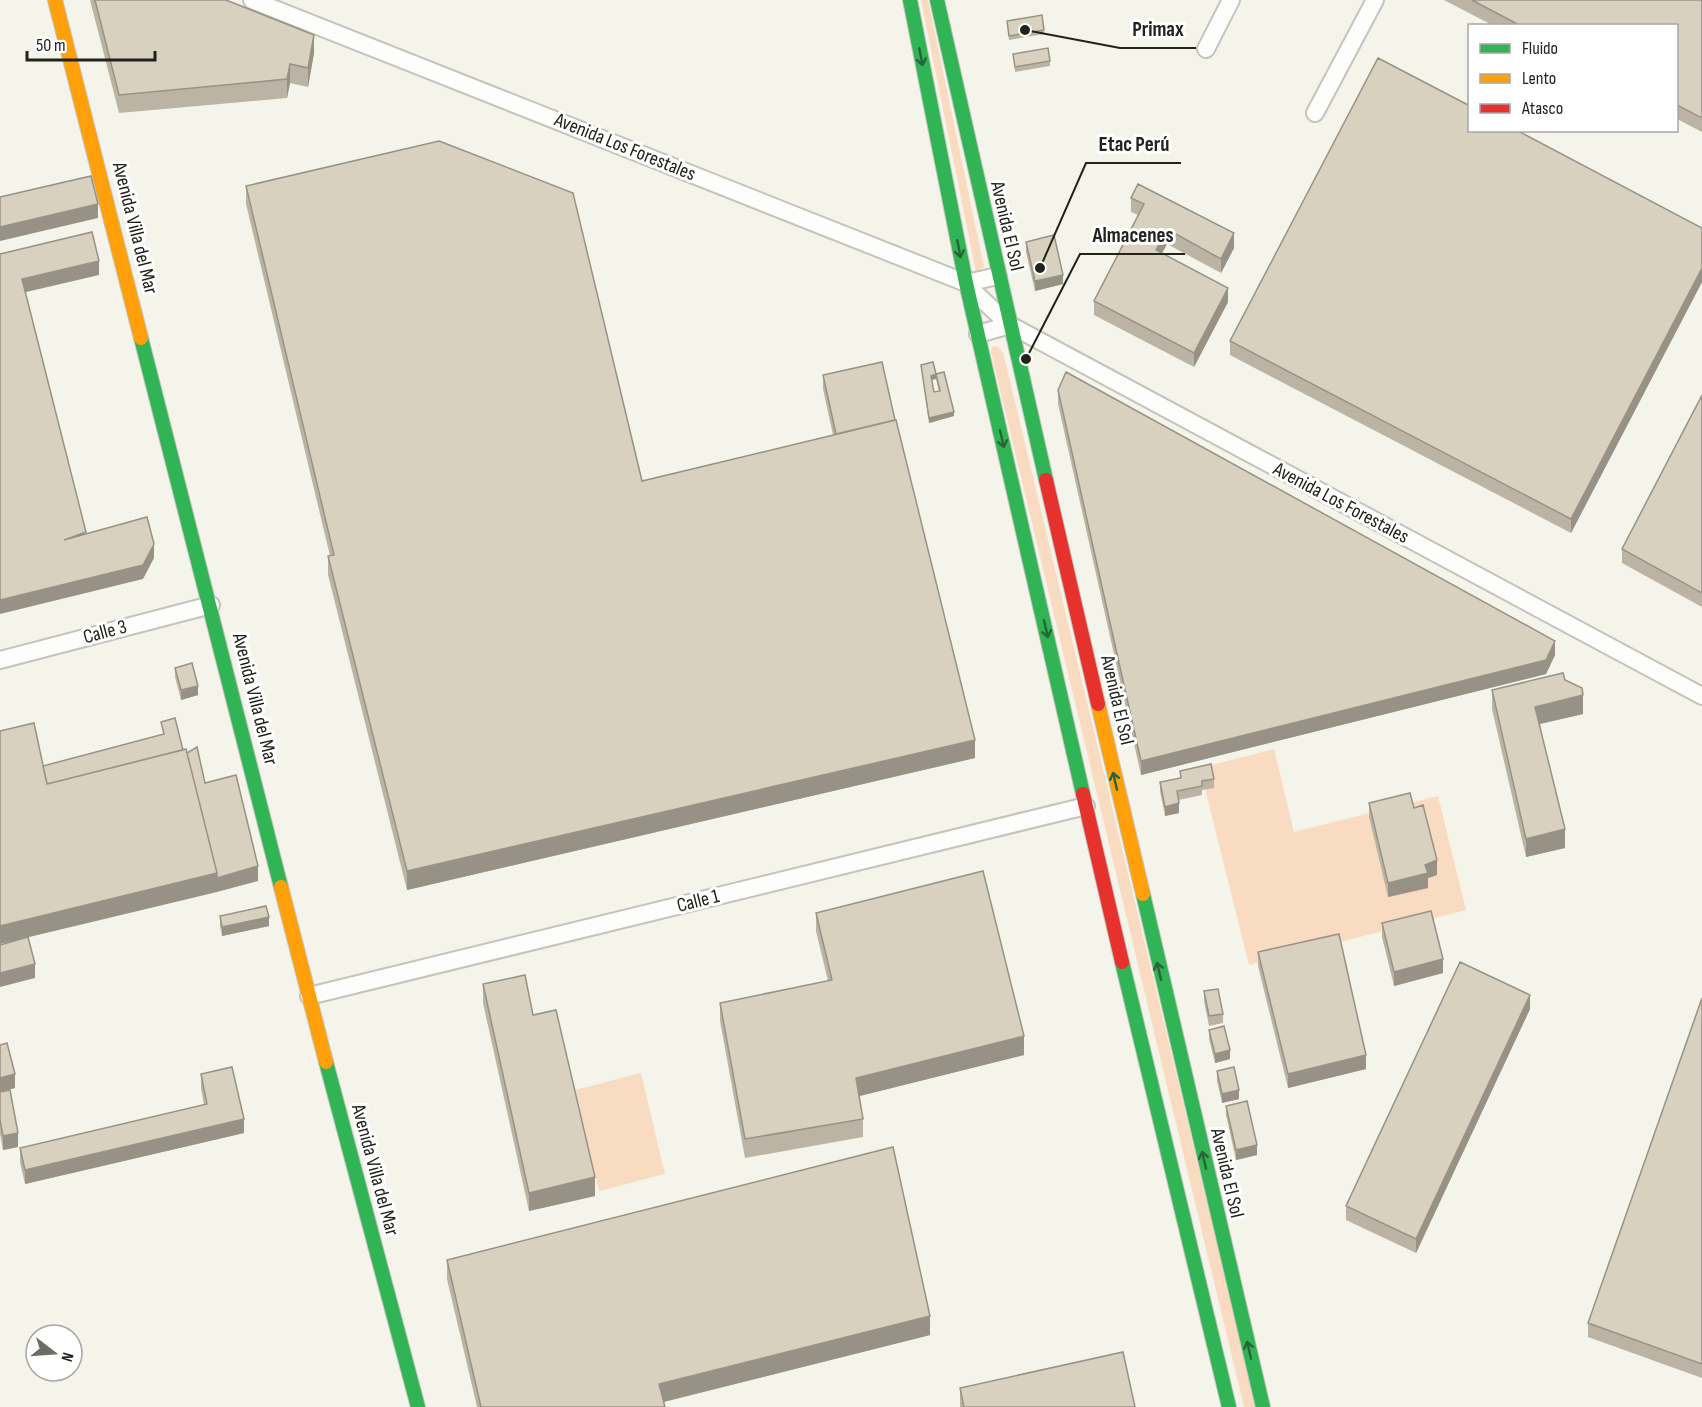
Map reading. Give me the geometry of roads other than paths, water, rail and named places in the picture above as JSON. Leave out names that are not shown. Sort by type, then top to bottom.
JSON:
[{"type":"main road","name":"Avenida Villa del Mar","points":[[56,0],[309,996],[418,1407]]},
{"type":"main road","points":[[910,0],[966,283],[1086,806],[1229,1407]]},
{"type":"main road","name":"Avenida El Sol","points":[[937,0],[998,276],[1263,1407]]},
{"type":"street","name":"Avenida Los Forestales","points":[[252,0],[966,283],[1010,325],[1702,696]]},
{"type":"street","points":[[1206,49],[1230,0]]},
{"type":"street","points":[[1316,113],[1375,0]]},
{"type":"street","points":[[966,283],[998,276]]},
{"type":"street","points":[[978,334],[1010,325]]},
{"type":"street","name":"Calle 3","points":[[0,660],[211,605]]},
{"type":"street","name":"Calle 1","points":[[309,996],[1086,806]]},
{"type":"place","name":"Primax","points":[[1025,30]]},
{"type":"place","name":"Etac Perú","points":[[1040,268]]},
{"type":"place","name":"Almacenes","points":[[1026,359]]}]
